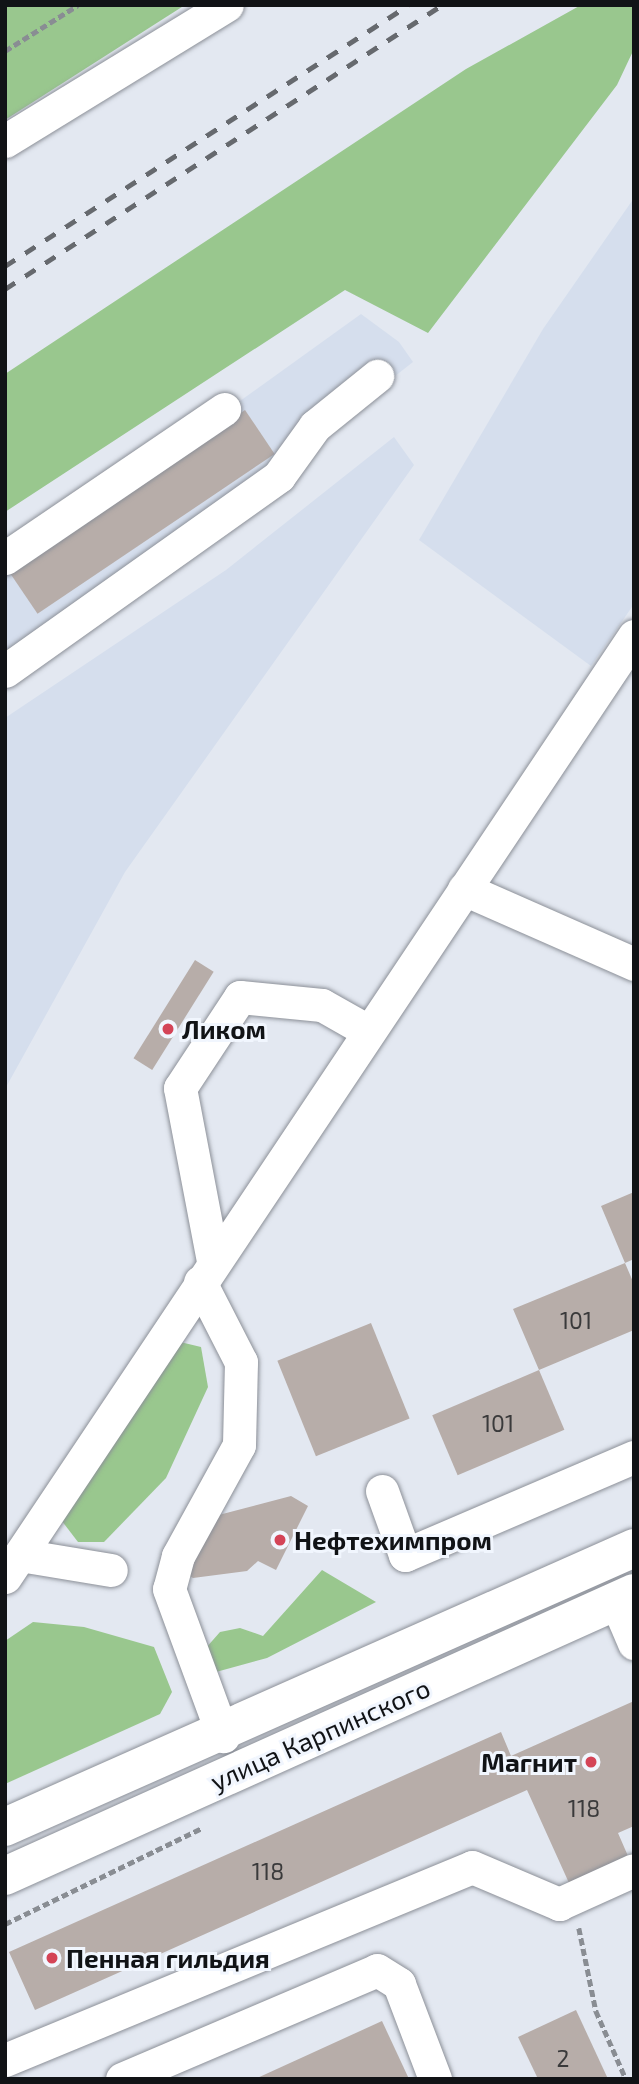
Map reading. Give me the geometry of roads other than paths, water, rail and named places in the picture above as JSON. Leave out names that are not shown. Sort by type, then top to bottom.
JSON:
[{"type":"main road","name":"улица Карпинского","points":[[5,1827],[223,1736],[634,1548]]},
{"type":"main road","points":[[575,1575],[568,1592],[572,1604],[613,1603]]},
{"type":"main road","name":"улица Карпинского","points":[[5,1875],[613,1603]]},
{"type":"main road","points":[[465,1625],[490,1636],[480,1662]]},
{"type":"lane","points":[[5,141],[227,5]]},
{"type":"lane","points":[[5,671],[279,476],[314,426],[377,376]]},
{"type":"lane","points":[[5,558],[224,409]]},
{"type":"lane","points":[[13,1566],[206,1272],[634,636]]},
{"type":"lane","points":[[464,889],[634,964]]},
{"type":"lane","points":[[223,1736],[169,1589],[178,1556],[239,1445],[241,1362],[206,1272],[180,1088],[240,997],[322,1005],[368,1031]]},
{"type":"lane","points":[[382,1491],[405,1555],[634,1457]]},
{"type":"lane","points":[[13,1566],[111,1570]]},
{"type":"lane","points":[[613,1603],[634,1643]]},
{"type":"lane","points":[[12,2066],[472,1867],[559,1904],[634,1870]]},
{"type":"lane","points":[[122,2079],[377,1970],[399,1984],[435,2079]]},
{"type":"railway","points":[[5,266],[408,5]]},
{"type":"railway","points":[[5,289],[442,5]]},
{"type":"place","name":"Ликом","points":[[168,1029]]},
{"type":"place","name":"Нефтехимпром","points":[[280,1540]]},
{"type":"place","name":"Магнит","points":[[591,1762]]},
{"type":"place","name":"Пенная гильдия","points":[[52,1958]]}]
